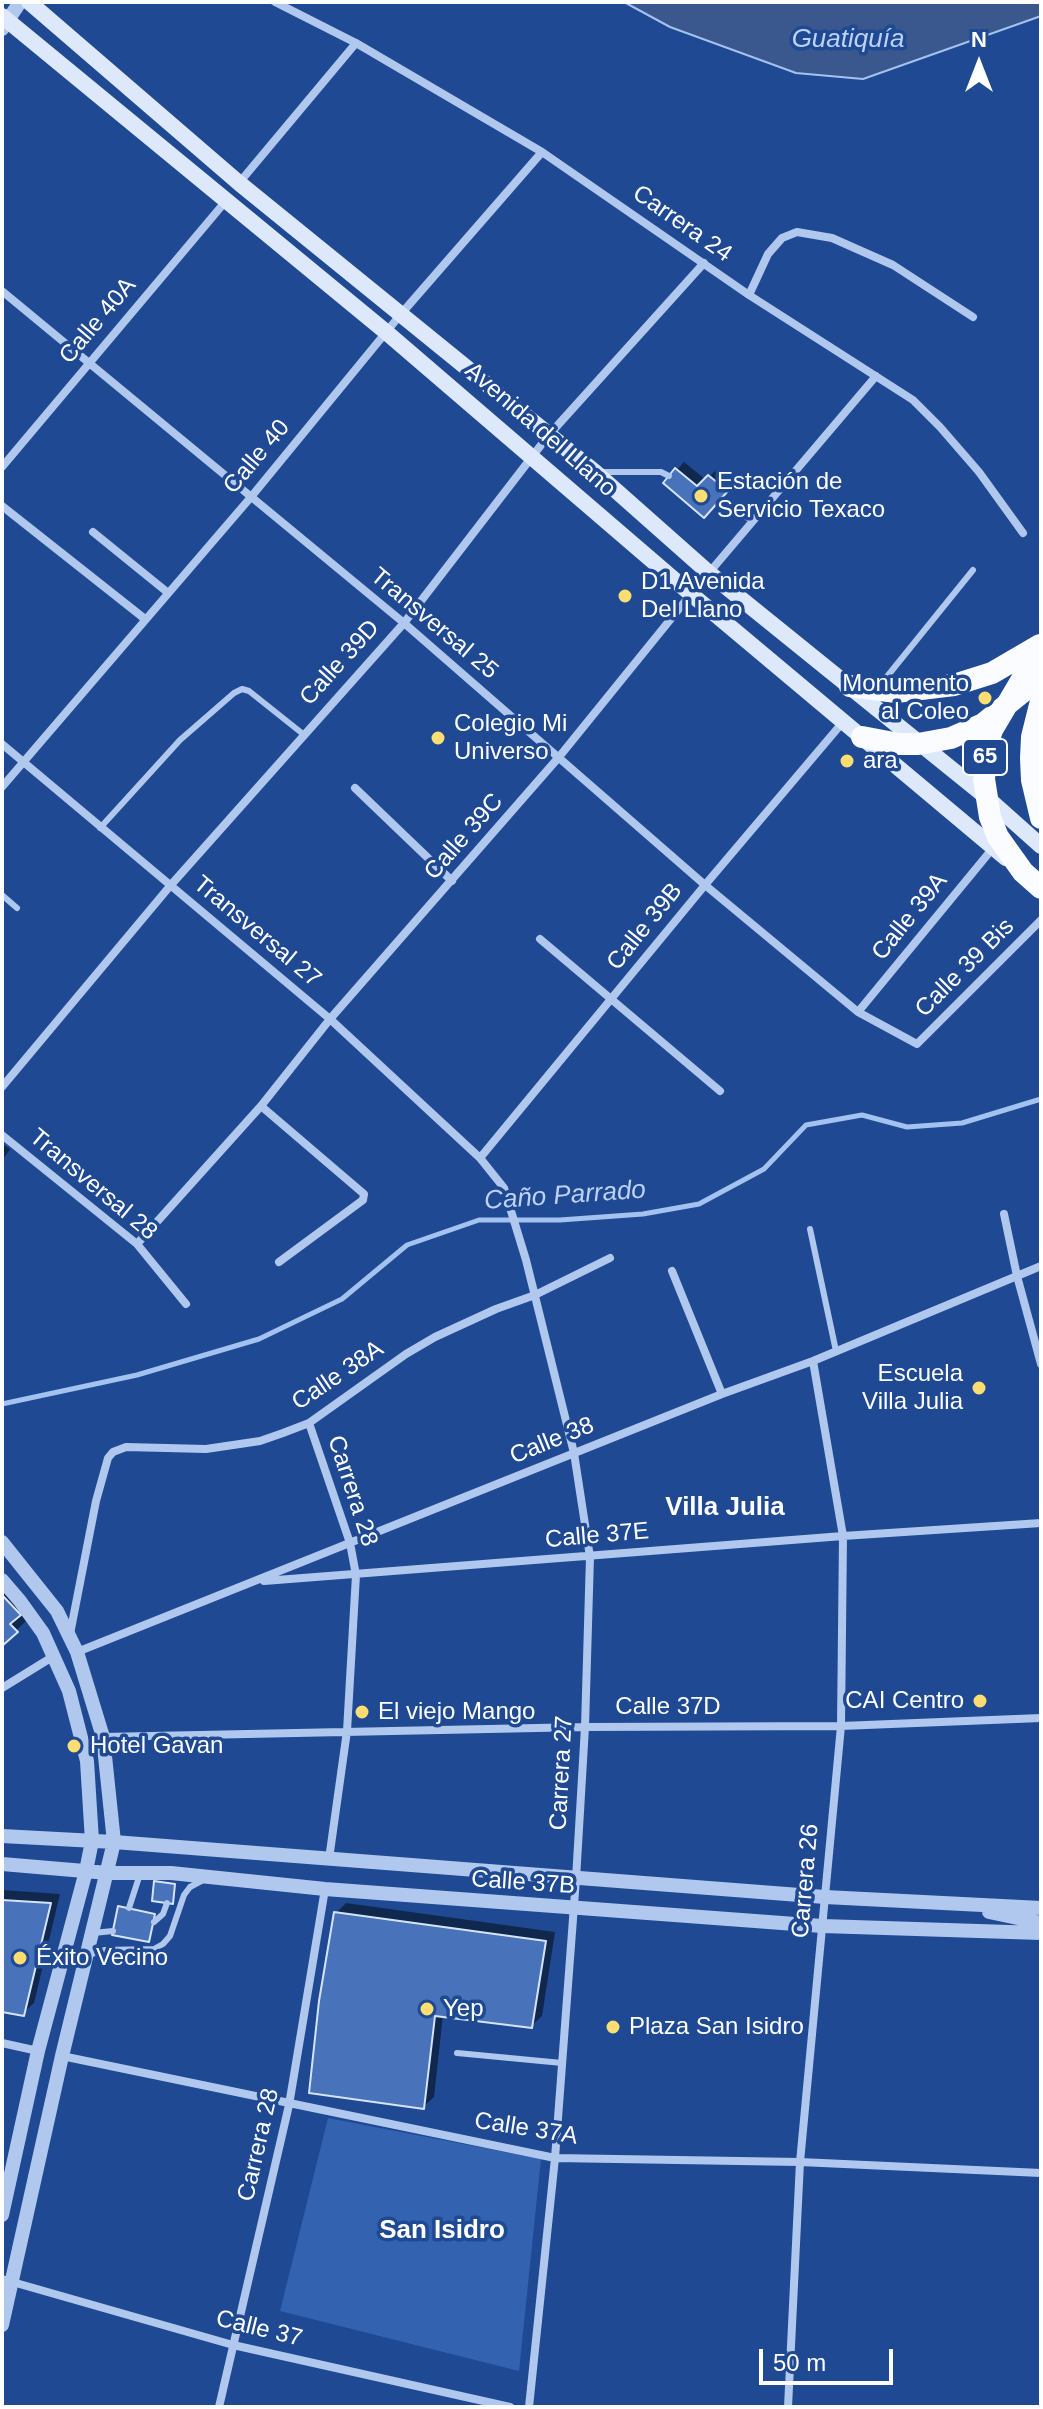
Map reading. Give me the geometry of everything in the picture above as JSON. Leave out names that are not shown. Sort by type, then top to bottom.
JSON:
[{"type":"highway","points":[[850,686],[915,691],[964,682],[1010,664],[1041,646]]},
{"type":"highway","name":"65","points":[[1023,872],[998,837],[985,796],[984,779],[992,730],[1041,646]]},
{"type":"highway","points":[[862,737],[881,742],[918,744],[968,732],[1004,710],[1041,677]]},
{"type":"highway","name":"65","points":[[1041,701],[1034,727],[1031,758],[1032,780],[1041,818]]},
{"type":"highway","name":"Avenida del Llano","points":[[1023,872],[1041,888]]},
{"type":"main road","name":"Avenida del Llano","points":[[29,2],[239,183],[595,472],[709,573],[985,796],[1041,846]]},
{"type":"main road","name":"Avenida del Llano","points":[[4,22],[386,332],[691,594],[1023,872]]},
{"type":"street","points":[[4,22],[20,2]]},
{"type":"street","name":"Carrera 24","points":[[275,2],[356,43],[542,152],[749,295],[913,400],[988,484],[1023,533]]},
{"type":"street","points":[[239,183],[356,43]]},
{"type":"street","name":"Calle 40","points":[[2,787],[251,497],[401,314],[542,152]]},
{"type":"street","name":"Calle 40A","points":[[2,467],[225,202]]},
{"type":"street","points":[[749,295],[768,254],[782,238],[797,232],[832,238],[893,265],[973,317]]},
{"type":"street","name":"Calle 39D","points":[[2,1087],[170,886],[404,623],[548,436],[704,263]]},
{"type":"street","name":"Transversal 25","points":[[2,291],[404,623],[705,885],[858,1012],[917,1044]]},
{"type":"street","name":"Calle 39C","points":[[137,1244],[261,1106],[330,1019],[559,757],[691,594],[876,376]]},
{"type":"street","points":[[2,506],[145,619]]},
{"type":"street","points":[[93,532],[167,592]]},
{"type":"street","name":"Calle 39B","points":[[480,1158],[843,722]]},
{"type":"street","name":"Transversal 27","points":[[2,744],[330,1019],[480,1158]]},
{"type":"street","points":[[355,788],[452,881]]},
{"type":"street","name":"Calle 39A","points":[[858,1012],[993,848]]},
{"type":"street","name":"Calle 39 Bis","points":[[917,1044],[1041,920]]},
{"type":"street","points":[[540,939],[720,1091]]},
{"type":"street","points":[[261,1106],[364,1192],[363,1200],[279,1262]]},
{"type":"street","name":"Transversal 28","points":[[2,1135],[137,1244],[186,1304]]},
{"type":"street","name":"Carrera 27","points":[[480,1158],[504,1188],[526,1260],[574,1453],[590,1557],[585,1727],[574,1909],[555,2158],[529,2407]]},
{"type":"street","points":[[1004,1214],[1041,1364]]},
{"type":"street","name":"Calle 38A","points":[[70,1634],[96,1501],[108,1458],[113,1452],[126,1447],[179,1450],[233,1445],[260,1441],[309,1423],[397,1360],[435,1337],[535,1295],[610,1258]]},
{"type":"street","name":"Calle 38","points":[[77,1652],[722,1394],[813,1361],[1041,1266]]},
{"type":"street","points":[[672,1271],[722,1394]]},
{"type":"street","name":"Carrera 26","points":[[788,2407],[800,2162],[841,1726],[843,1536],[813,1361]]},
{"type":"street","name":"Carrera 28","points":[[309,1423],[350,1543],[356,1575],[347,1731],[329,1859]]},
{"type":"street","name":"Calle 37E","points":[[253,1582],[1041,1523]]},
{"type":"street","points":[[2,1542],[57,1611],[77,1652],[103,1737],[114,1842],[7,2280],[2,2325]]},
{"type":"street","points":[[2,1580],[32,1617],[69,1691],[82,1737],[90,1785],[92,1841],[38,2051],[2,2215]]},
{"type":"street","points":[[2,1688],[54,1656]]},
{"type":"street","name":"Calle 37D","points":[[103,1737],[585,1727],[841,1726],[1041,1718]]},
{"type":"street","name":"Calle 37B","points":[[2,1836],[825,1897],[1041,1908]]},
{"type":"street","name":"Calle 37B","points":[[2,1864],[108,1873],[141,1872],[174,1879],[210,1877],[574,1909],[822,1926],[1041,1933]]},
{"type":"street","name":"Carrera 28","points":[[219,2407],[289,2105],[325,1889]]},
{"type":"street","name":"Calle 37B","points":[[950,1903],[1041,1923]]},
{"type":"street","points":[[2,2043],[38,2051]]},
{"type":"street","name":"Calle 37A","points":[[62,2056],[555,2158],[800,2162],[1041,2173]]},
{"type":"street","name":"Calle 37","points":[[7,2280],[233,2345],[510,2407]]},
{"type":"lane","points":[[595,472],[661,472],[669,476]]},
{"type":"lane","points":[[719,502],[753,521]]},
{"type":"lane","points":[[876,690],[973,570]]},
{"type":"lane","points":[[100,828],[180,740],[242,689],[249,691],[303,734]]},
{"type":"lane","points":[[2,895],[17,908]]},
{"type":"lane","points":[[810,1229],[836,1351]]},
{"type":"lane","points":[[129,1908],[141,1872]]},
{"type":"lane","points":[[86,1957],[104,1950],[154,1949],[163,1944],[170,1936],[184,1895],[190,1887],[210,1877]]},
{"type":"lane","points":[[154,1922],[163,1914],[167,1903]]},
{"type":"lane","points":[[93,1933],[113,1931]]},
{"type":"lane","points":[[457,2053],[562,2063]]},
{"type":"shaded area","points":[[328,2118],[541,2159],[519,2371],[280,2311]]},
{"type":"water","name":"Guatiquía","points":[[624,2],[1041,2],[1041,16],[863,79],[796,73],[670,27]]},
{"type":"building","name":"Estación de Servicio Texaco","points":[[675,468],[697,486],[708,475],[728,491],[704,518],[663,483]]},
{"type":"building","points":[[2,1595],[21,1615],[10,1624],[18,1632],[2,1646]]},
{"type":"building","points":[[154,1881],[175,1884],[173,1904],[152,1901]]},
{"type":"building","name":"Éxito Vecino","points":[[2,1900],[51,1903],[24,2016],[2,2012]]},
{"type":"building","points":[[118,1906],[155,1914],[149,1942],[112,1935]]},
{"type":"building","name":"Yep","points":[[334,1912],[546,1941],[532,2028],[435,2016],[424,2109],[309,2093],[319,2001]]},
{"type":"waterway","name":"Caño Parrado","points":[[2,1404],[137,1375],[259,1339],[342,1299],[407,1245],[479,1220],[560,1220],[643,1214],[699,1204],[764,1169],[806,1125],[862,1115],[907,1127],[962,1123],[1041,1099]]},
{"type":"place","name":"Estación de Servicio Texaco","points":[[701,496]]},
{"type":"place","name":"D1 Avenida Del Llano","points":[[625,596]]},
{"type":"place","name":"Monumento al Coleo","points":[[985,698]]},
{"type":"place","name":"Colegio Mi Universo","points":[[438,738]]},
{"type":"place","name":"ara","points":[[847,761]]},
{"type":"place","name":"Escuela Villa Julia","points":[[979,1388]]},
{"type":"place","name":"CAI Centro","points":[[980,1701]]},
{"type":"place","name":"El viejo Mango","points":[[362,1712]]},
{"type":"place","name":"Hotel Gavan","points":[[74,1746]]},
{"type":"place","name":"Éxito Vecino","points":[[20,1958]]},
{"type":"place","name":"Yep","points":[[427,2009]]},
{"type":"place","name":"Plaza San Isidro","points":[[613,2027]]},
{"type":"district","name":"Villa Julia","points":[[725,1508]]},
{"type":"district","name":"San Isidro","points":[[442,2231]]}]
